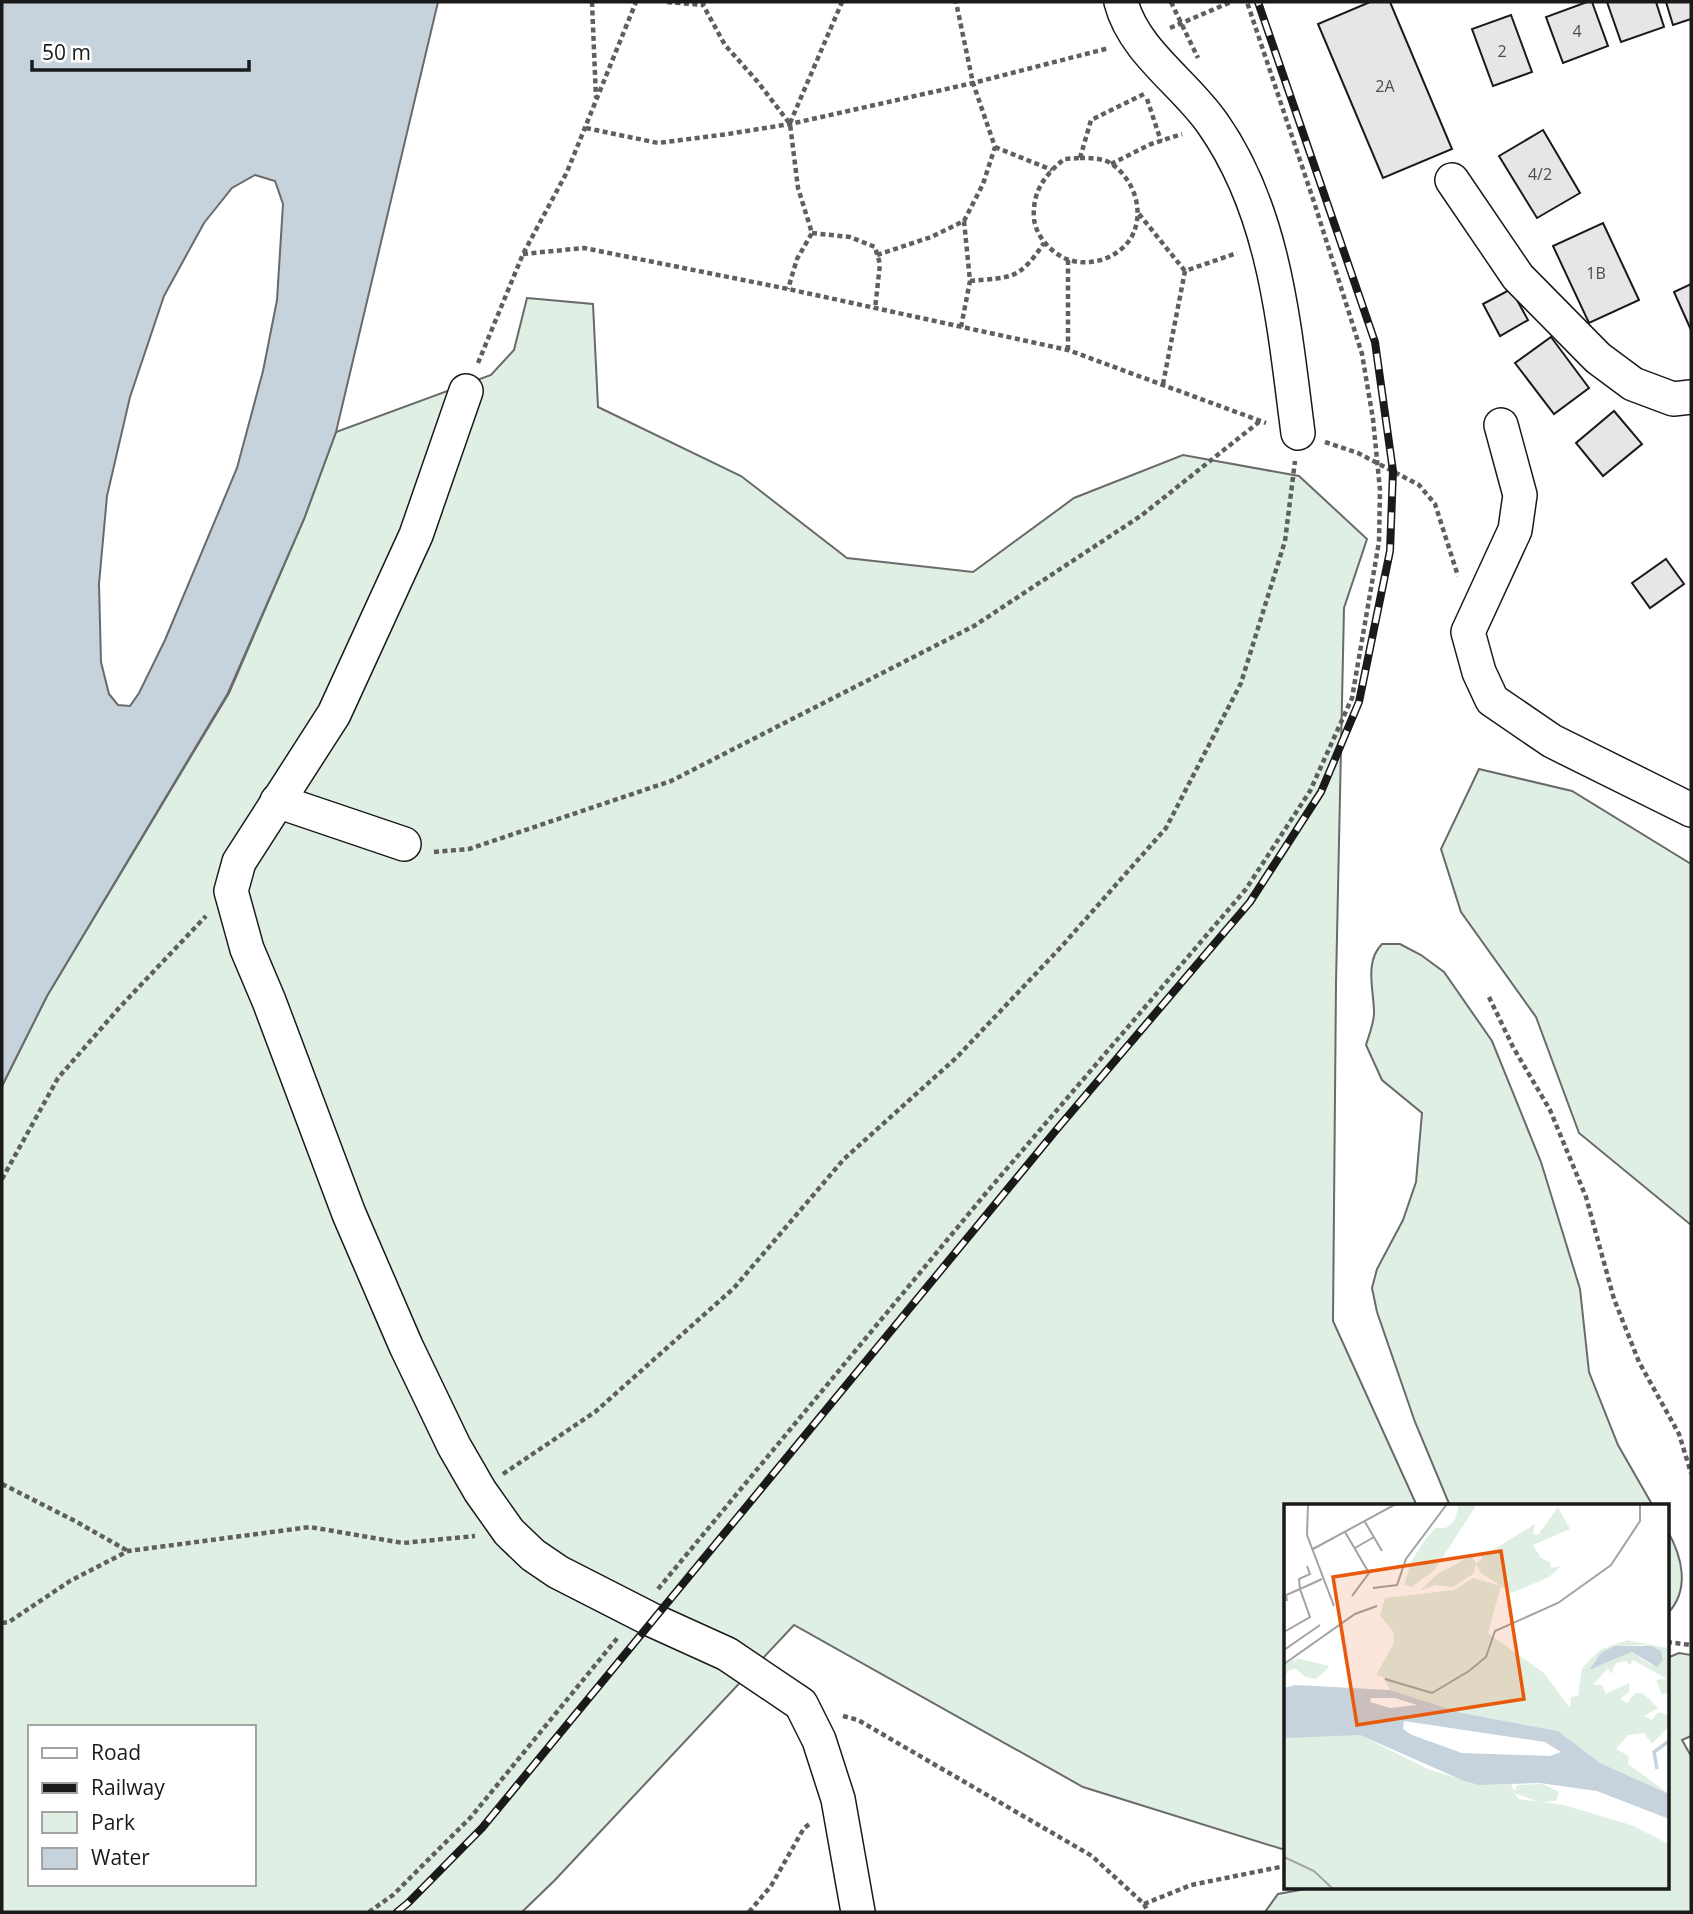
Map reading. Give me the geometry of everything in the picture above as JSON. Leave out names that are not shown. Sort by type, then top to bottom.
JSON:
[{"type":"street","points":[[1121,2],[1149,52],[1213,123],[1245,181],[1267,242],[1282,312],[1298,433]]},
{"type":"street","points":[[1452,180],[1518,277],[1598,358],[1633,384],[1673,399],[1691,397]]},
{"type":"street","points":[[466,391],[416,535],[334,714],[239,862],[230,891],[247,949],[349,1214],[406,1346],[454,1446],[480,1491],[509,1532],[533,1555],[558,1572],[727,1654],[801,1704],[818,1740],[838,1799],[858,1912]]},
{"type":"street","points":[[1501,425],[1520,495],[1516,530],[1468,632],[1479,672],[1492,700],[1552,741],[1691,810]]},
{"type":"street","points":[[278,802],[404,844]]},
{"type":"path","points":[[592,2],[596,102]]},
{"type":"path","points":[[466,391],[523,254],[567,172],[636,2]]},
{"type":"path","points":[[667,2],[703,3],[725,45],[790,124]]},
{"type":"path","points":[[788,289],[797,259],[812,233],[798,188],[790,124],[842,2]]},
{"type":"path","points":[[956,2],[973,83],[995,147],[983,184],[964,221],[970,281],[961,327]]},
{"type":"path","points":[[586,128],[658,143],[790,124],[973,83],[1149,52],[1231,2]]},
{"type":"path","points":[[369,1912],[393,1895],[471,1817],[986,1193],[1246,890],[1310,790],[1352,698],[1379,542],[1379,464],[1362,354],[1247,2]]},
{"type":"path","points":[[1149,52],[1146,95],[1161,141]]},
{"type":"path","points":[[1080,158],[1091,120],[1146,95]]},
{"type":"path","points":[[1111,164],[1161,141],[1213,123]]},
{"type":"path","points":[[995,147],[1052,170]]},
{"type":"path","points":[[1080,158],[1096,158],[1111,164],[1132,185],[1138,213],[1132,236],[1115,254],[1092,263],[1068,260],[1055,253],[1044,243],[1035,225],[1033,205],[1039,186],[1064,159],[1080,158]]},
{"type":"path","points":[[1138,213],[1185,271]]},
{"type":"path","points":[[877,255],[931,237],[964,221]]},
{"type":"path","points":[[812,233],[850,237],[875,247],[880,264],[875,309]]},
{"type":"path","points":[[1185,271],[1267,242]]},
{"type":"path","points":[[970,281],[1010,278],[1028,266],[1044,243]]},
{"type":"path","points":[[523,254],[583,248],[1068,350],[1260,421],[1358,453],[1419,485],[1435,504],[1460,585]]},
{"type":"path","points":[[1068,260],[1068,350]]},
{"type":"path","points":[[1163,384],[1185,271]]},
{"type":"path","points":[[404,844],[428,852],[469,849],[671,782],[974,626],[1142,515],[1260,421]]},
{"type":"path","points":[[480,1491],[594,1412],[734,1288],[844,1159],[956,1058],[1061,947],[1166,828],[1241,683],[1285,541],[1298,433]]},
{"type":"path","points":[[2,1179],[58,1077],[230,891]]},
{"type":"path","points":[[1489,997],[1513,1047],[1550,1110],[1586,1197],[1614,1299],[1639,1362],[1679,1434],[1691,1473]]},
{"type":"path","points":[[2,1484],[128,1551]]},
{"type":"path","points":[[2,1623],[9,1622],[70,1581],[128,1551],[310,1527],[403,1543],[509,1532]]},
{"type":"path","points":[[1668,1642],[1691,1645]]},
{"type":"path","points":[[801,1704],[858,1720],[1092,1856],[1144,1904],[1148,1912]]},
{"type":"path","points":[[749,1912],[771,1886],[804,1828],[838,1799]]},
{"type":"path","points":[[1144,1904],[1191,1885],[1284,1867]]},
{"type":"green space","points":[[527,298],[593,304],[598,407],[741,476],[847,558],[973,572],[1074,498],[1183,455],[1299,476],[1367,539],[1344,608],[1336,983],[1333,1321],[1416,1504],[1284,1504],[1284,1850],[1083,1787],[794,1625],[522,1912],[2,1912],[2,1086],[47,996],[229,693],[304,519],[336,432],[491,375],[514,350]]},
{"type":"green space","points":[[1479,769],[1572,791],[1691,864],[1691,1225],[1579,1133],[1536,1017],[1461,912],[1441,849]]},
{"type":"green space","points":[[1382,944],[1400,944],[1444,972],[1492,1041],[1541,1162],[1580,1289],[1589,1372],[1618,1445],[1652,1504],[1449,1504],[1415,1422],[1377,1312],[1372,1288],[1377,1269],[1403,1220],[1416,1182],[1422,1113],[1382,1080],[1366,1045],[1374,1017],[1371,977],[1376,951]]},
{"type":"green space","points":[[1668,1532],[1677,1551],[1682,1573],[1682,1584],[1675,1605],[1668,1613]]},
{"type":"green space","points":[[1679,1653],[1691,1655],[1691,1736],[1682,1740],[1691,1756],[1691,1912],[1265,1912],[1278,1894],[1300,1890],[1668,1890],[1668,1658]]},
{"type":"water","points":[[2,2],[438,2],[336,432],[304,519],[228,693],[47,996],[2,1086]],"holes":[[[255,175],[275,181],[283,204],[277,300],[263,371],[237,468],[165,640],[139,693],[130,706],[118,705],[109,694],[101,662],[99,584],[107,496],[130,397],[164,296],[204,223],[232,188]]]},
{"type":"building","points":[[1370,2],[1390,2],[1452,149],[1383,178],[1318,24]]},
{"type":"building","points":[[1592,2],[1608,46],[1563,63],[1546,17]]},
{"type":"building","points":[[1607,2],[1656,2],[1664,27],[1621,42]]},
{"type":"building","points":[[1666,2],[1691,2],[1691,19],[1673,25]]},
{"type":"building","points":[[1511,15],[1532,72],[1493,86],[1472,29]]},
{"type":"building","points":[[1543,130],[1580,193],[1537,218],[1499,156]]},
{"type":"building","points":[[1603,223],[1639,300],[1589,323],[1553,246]]},
{"type":"building","points":[[1691,284],[1691,330],[1674,292]]},
{"type":"building","points":[[1511,289],[1528,320],[1500,336],[1483,304]]},
{"type":"building","points":[[1551,337],[1589,388],[1554,414],[1515,363]]},
{"type":"building","points":[[1614,411],[1642,444],[1603,476],[1576,443]]},
{"type":"building","points":[[1666,559],[1684,584],[1650,608],[1632,583]]},
{"type":"railway","points":[[397,1912],[482,1828],[1057,1129],[1250,902],[1321,792],[1359,702],[1390,551],[1393,471],[1375,342],[1258,2]]}]
